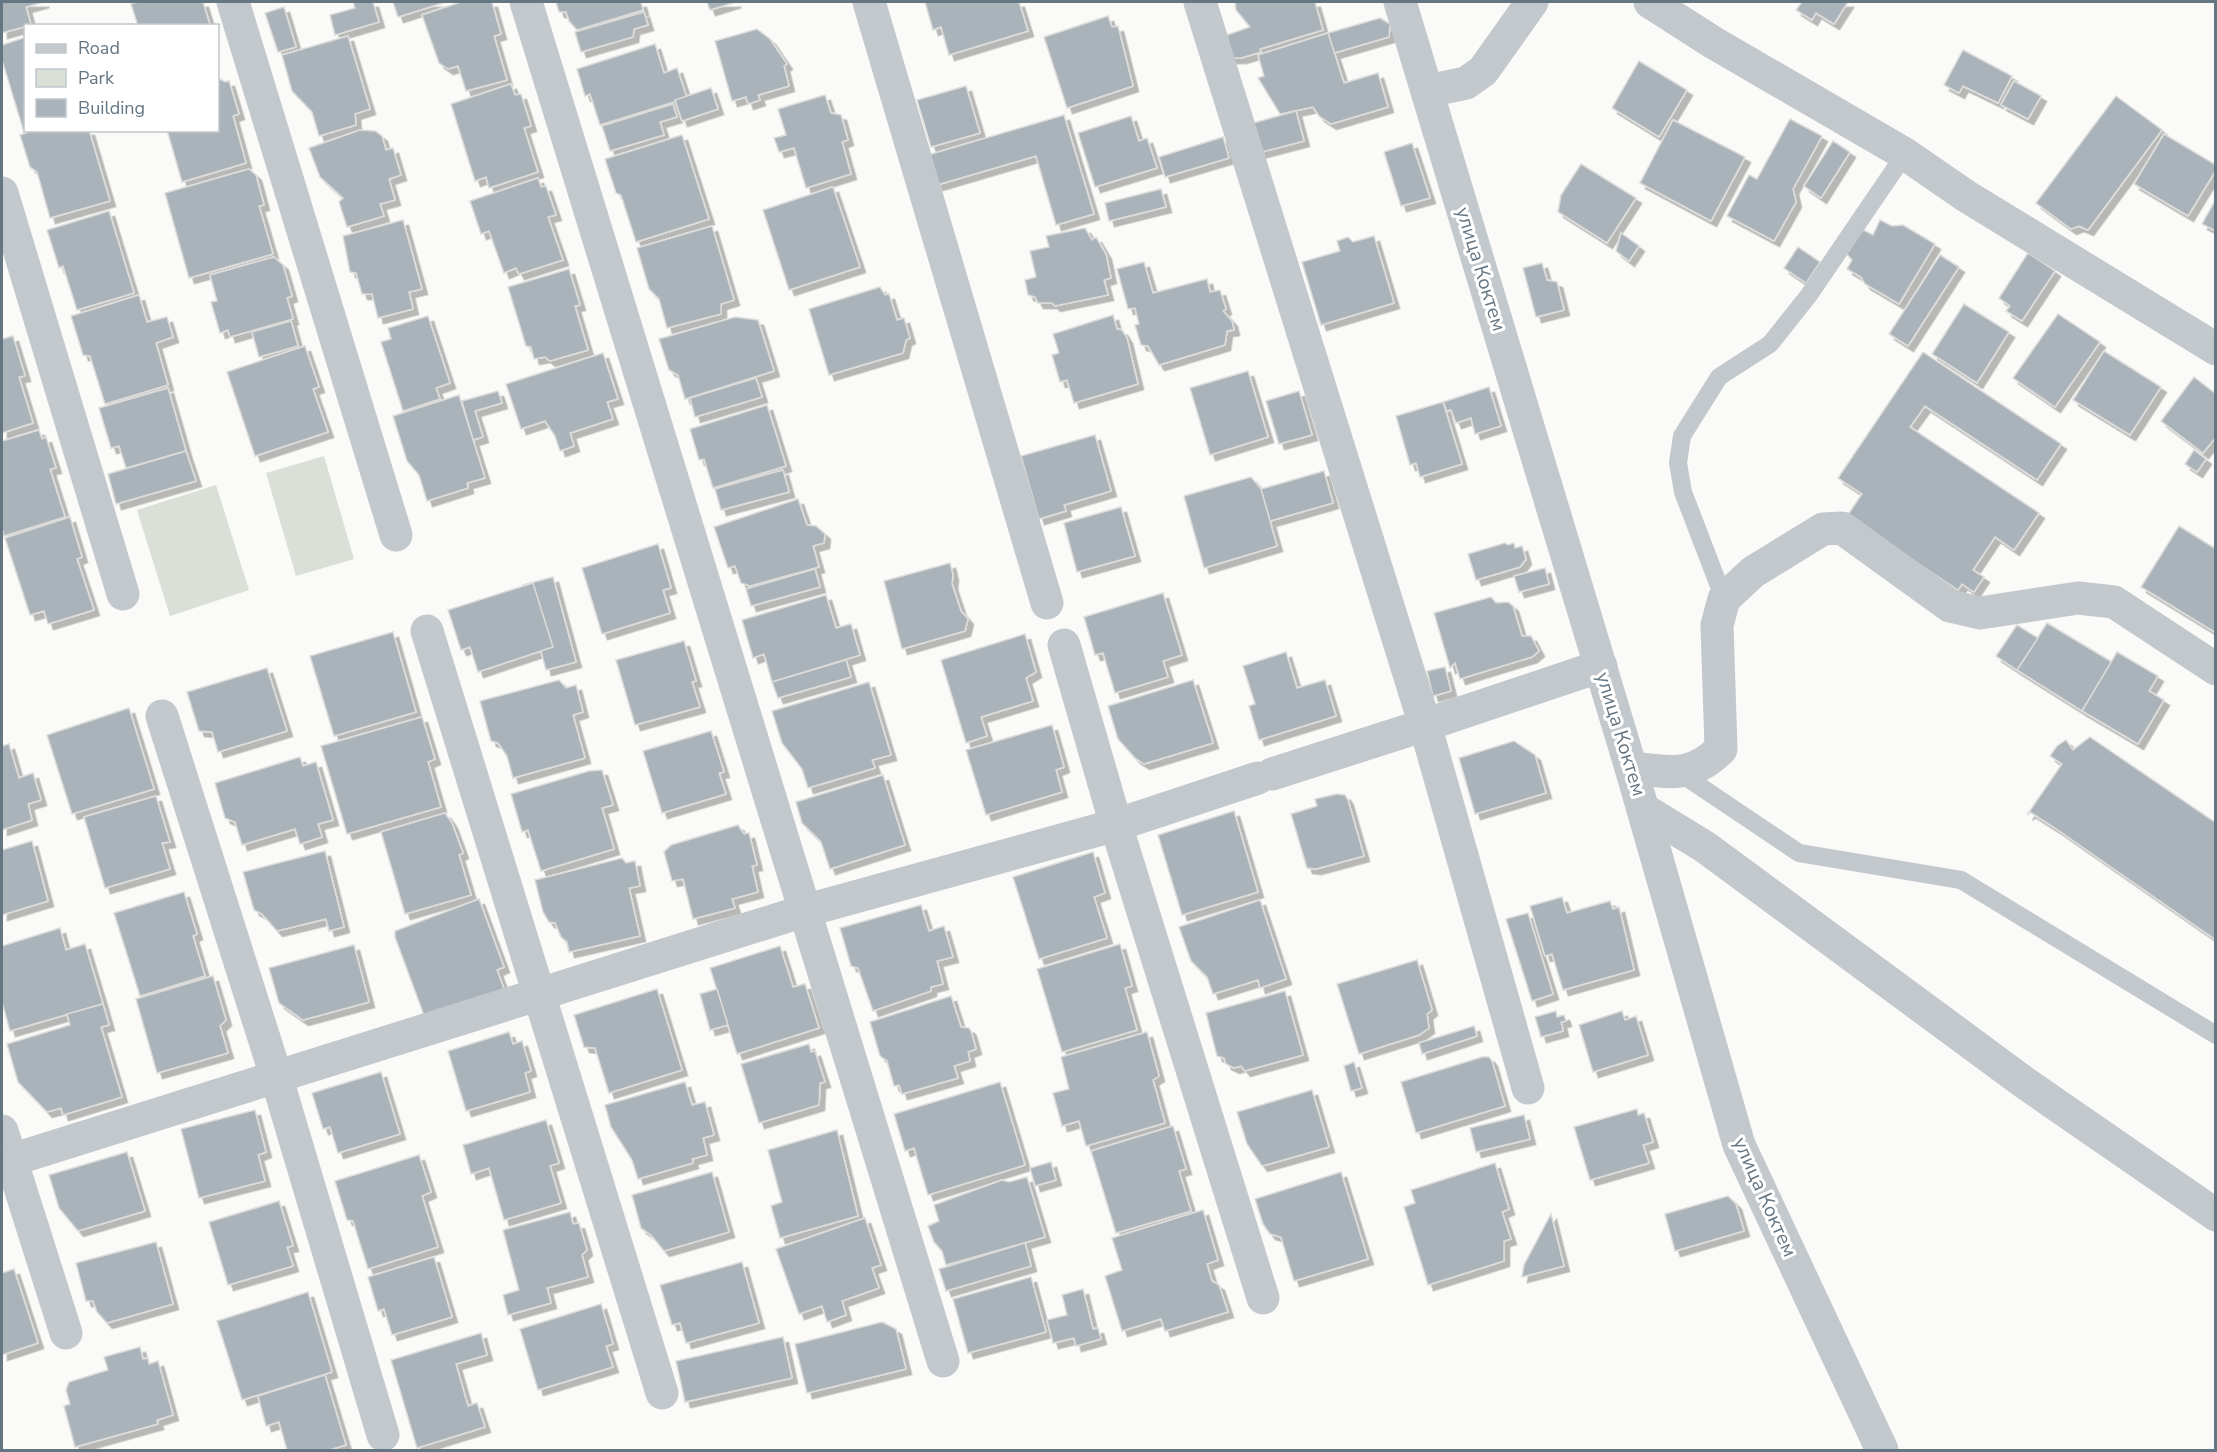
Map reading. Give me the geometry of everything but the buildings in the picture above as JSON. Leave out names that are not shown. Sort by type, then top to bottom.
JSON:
[{"type":"street","points":[[233,2],[396,535]]},
{"type":"street","points":[[526,2],[943,1361]]},
{"type":"street","points":[[869,2],[1047,603]]},
{"type":"street","points":[[1200,2],[1425,725],[1528,1088]]},
{"type":"street","name":"улица Коктем","points":[[1400,2],[1631,768],[1739,1145],[1882,1450]]},
{"type":"street","points":[[1428,91],[1466,83],[1483,71],[1532,2]]},
{"type":"street","points":[[1650,2],[1714,43],[1905,154],[1966,196],[2216,349]]},
{"type":"street","points":[[2,193],[123,594]]},
{"type":"street","points":[[1631,768],[1680,773],[1705,765],[1721,749],[1717,625],[1724,599],[1753,572],[1823,529],[1842,528],[1950,606],[1980,613],[2078,597],[2114,602],[2216,669]]},
{"type":"street","points":[[427,631],[662,1393]]},
{"type":"street","points":[[1064,645],[1116,825],[1263,1299]]},
{"type":"street","points":[[66,1333],[4,1152],[277,1078],[804,911],[1116,825],[1600,666]]},
{"type":"street","points":[[162,716],[277,1078],[383,1435]]},
{"type":"street","points":[[1643,809],[1706,847],[2025,1083],[2216,1215]]},
{"type":"lane","points":[[1724,599],[1683,492],[1678,463],[1682,436],[1719,377],[1770,344],[1809,295],[1905,154]]},
{"type":"lane","points":[[1680,773],[1799,853],[1961,880],[2216,1035]]},
{"type":"green space","points":[[324,456],[354,559],[296,576],[266,473]]},
{"type":"green space","points":[[216,485],[249,590],[170,616],[137,510]]}]
